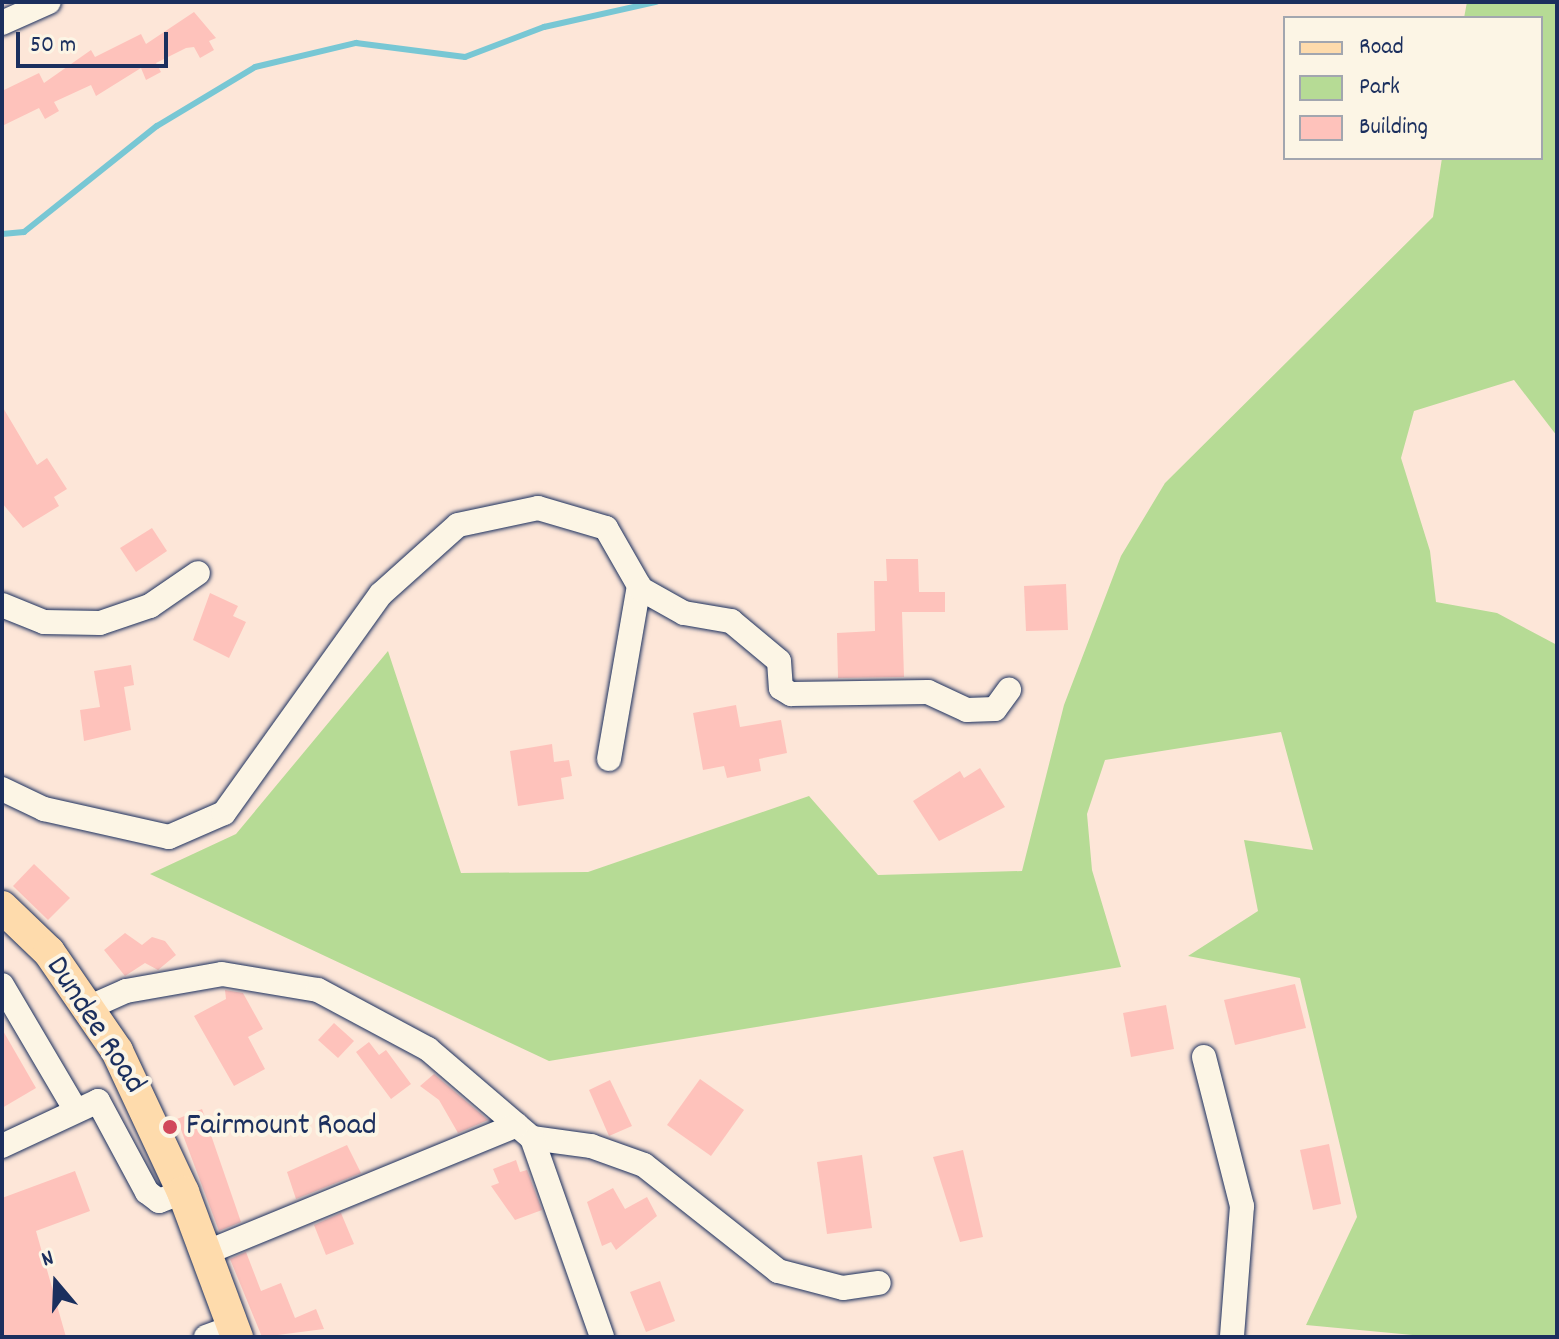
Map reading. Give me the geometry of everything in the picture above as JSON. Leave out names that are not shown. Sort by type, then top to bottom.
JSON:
[{"type":"main road","name":"Dundee Road","points":[[2,907],[90,1007],[183,1192],[205,1253],[226,1334]]},
{"type":"street","points":[[2,23],[49,2]]},
{"type":"street","points":[[2,789],[44,809],[169,837],[224,813],[381,594],[458,525],[538,508],[606,528],[639,586],[684,613],[731,621],[779,661],[781,688],[791,694],[928,692],[981,709],[995,709],[1009,690]]},
{"type":"street","points":[[2,605],[44,622],[100,623],[150,606],[198,573]]},
{"type":"street","points":[[609,759],[639,586]]},
{"type":"street","points":[[90,1007],[193,977],[291,982],[347,1003],[428,1049],[525,1132],[591,1146],[644,1165],[778,1271],[843,1288],[879,1283]]},
{"type":"street","points":[[2,985],[75,1109]]},
{"type":"street","points":[[1204,1057],[1242,1206],[1232,1337]]},
{"type":"street","points":[[2,1146],[75,1109],[98,1101],[147,1192],[159,1201],[183,1192]]},
{"type":"street","points":[[525,1132],[558,1229],[602,1337]]},
{"type":"street","points":[[205,1253],[525,1132]]},
{"type":"green space","points":[[1467,2],[1557,2],[1557,436],[1514,380],[1414,411],[1401,458],[1430,551],[1436,602],[1497,613],[1557,645],[1557,1337],[1434,1337],[1306,1325],[1357,1217],[1300,978],[1188,956],[1258,911],[1244,840],[1313,850],[1281,732],[1105,760],[1087,814],[1092,870],[1121,967],[549,1061],[150,874],[236,834],[388,651],[461,873],[588,872],[809,796],[878,875],[1022,871],[1064,705],[1121,556],[1165,483],[1433,217],[1442,160],[1543,160],[1543,16],[1464,16]]},
{"type":"building","points":[[194,12],[216,38],[209,41],[214,50],[200,58],[194,47],[186,48],[156,63],[161,72],[146,80],[141,68],[96,96],[91,85],[54,102],[59,111],[45,119],[39,108],[2,126],[2,91],[39,73],[44,83],[91,50],[95,57],[141,34],[146,44]]},
{"type":"building","points":[[2,406],[37,465],[47,458],[67,489],[54,497],[59,506],[23,528],[2,503]]},
{"type":"building","points":[[152,528],[167,551],[136,572],[120,548]]},
{"type":"building","points":[[886,559],[918,559],[919,592],[945,592],[945,612],[902,612],[904,677],[838,678],[837,633],[875,631],[874,581],[887,581]]},
{"type":"building","points":[[1066,584],[1068,630],[1026,631],[1024,586]]},
{"type":"building","points":[[210,593],[238,606],[233,616],[246,622],[229,658],[193,640]]},
{"type":"building","points":[[131,665],[134,685],[124,687],[131,730],[84,741],[80,710],[100,707],[94,671]]},
{"type":"building","points":[[736,705],[740,727],[781,720],[787,753],[759,759],[761,771],[727,778],[724,766],[703,770],[693,713]]},
{"type":"building","points":[[552,744],[554,762],[569,760],[572,776],[561,778],[564,799],[518,806],[510,751]]},
{"type":"building","points":[[980,768],[1005,807],[939,841],[913,801],[960,771],[964,778]]},
{"type":"building","points":[[34,864],[70,898],[48,920],[13,886]]},
{"type":"building","points":[[125,933],[142,945],[152,937],[165,941],[176,955],[158,970],[145,963],[125,976],[104,950]]},
{"type":"building","points":[[1295,984],[1306,1028],[1235,1045],[1224,1000]]},
{"type":"building","points":[[225,990],[243,993],[263,1029],[248,1037],[265,1069],[234,1086],[194,1016],[226,999]]},
{"type":"building","points":[[1166,1005],[1174,1049],[1131,1057],[1123,1013]]},
{"type":"building","points":[[334,1023],[354,1041],[338,1058],[318,1040]]},
{"type":"building","points":[[2,1029],[36,1088],[2,1108]]},
{"type":"building","points":[[369,1042],[379,1055],[386,1050],[411,1084],[391,1099],[356,1052]]},
{"type":"building","points":[[434,1074],[488,1120],[458,1133],[439,1100],[420,1086]]},
{"type":"building","points":[[700,1079],[744,1110],[711,1156],[667,1125]]},
{"type":"building","points":[[610,1080],[632,1126],[609,1136],[589,1090]]},
{"type":"building","points":[[202,1109],[241,1222],[219,1231],[177,1119]]},
{"type":"building","points":[[1329,1144],[1341,1204],[1313,1210],[1300,1150]]},
{"type":"building","points":[[347,1145],[361,1173],[296,1199],[287,1172]]},
{"type":"building","points":[[963,1150],[983,1237],[960,1242],[933,1157]]},
{"type":"building","points":[[862,1155],[872,1228],[827,1234],[817,1162]]},
{"type":"building","points":[[516,1160],[520,1172],[527,1170],[542,1210],[515,1220],[491,1186],[499,1183],[493,1169]]},
{"type":"building","points":[[75,1171],[90,1211],[36,1231],[66,1337],[2,1337],[2,1198]]},
{"type":"building","points":[[613,1188],[625,1209],[647,1197],[657,1216],[616,1250],[611,1242],[602,1246],[587,1202]]},
{"type":"building","points":[[341,1213],[354,1244],[326,1255],[314,1225]]},
{"type":"building","points":[[246,1252],[261,1291],[281,1283],[295,1318],[316,1309],[324,1329],[262,1337],[230,1259]]},
{"type":"building","points":[[660,1281],[675,1321],[646,1332],[630,1292]]},
{"type":"waterway","points":[[2,234],[24,232],[157,126],[255,67],[356,43],[465,57],[544,27],[656,2]]},
{"type":"place","name":"Fairmount Road","points":[[170,1127]]}]
